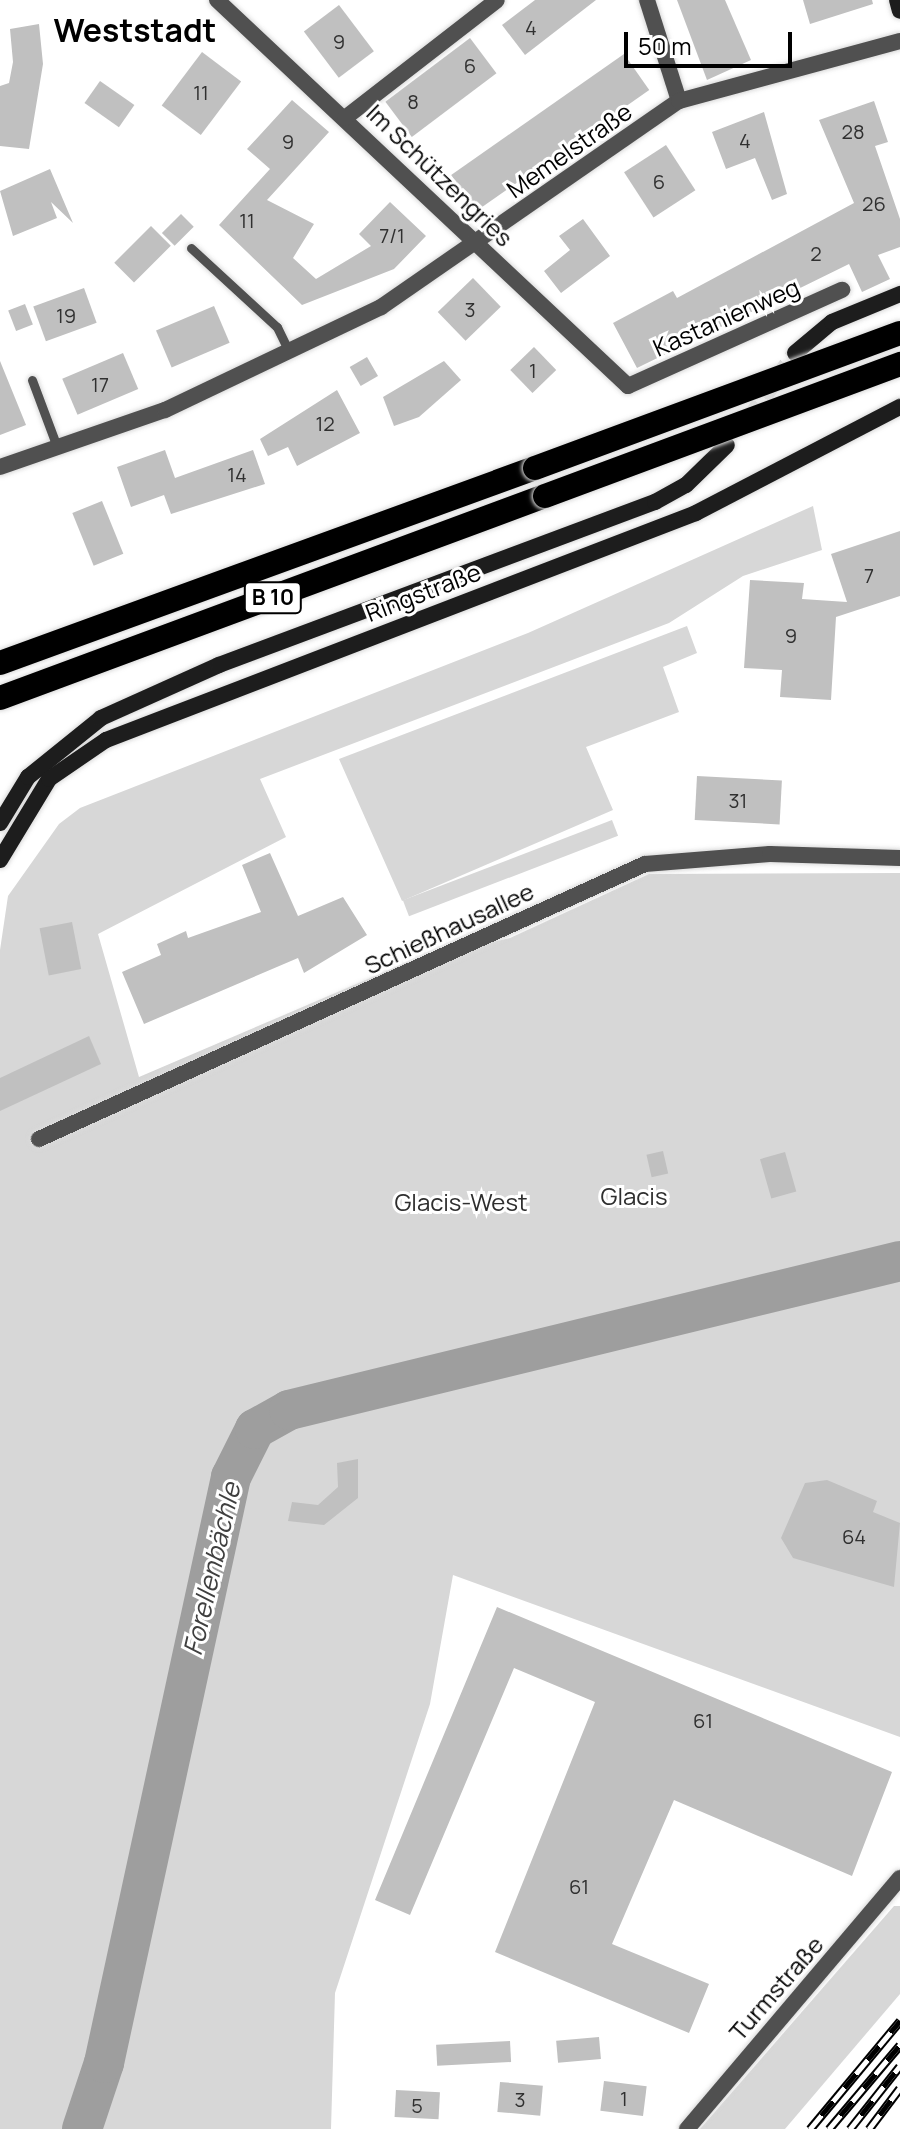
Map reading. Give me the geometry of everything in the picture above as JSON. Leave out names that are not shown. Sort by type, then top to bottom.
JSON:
[{"type":"highway","name":"B 10","points":[[0,663],[900,333]]},
{"type":"highway","name":"B 10","points":[[0,698],[900,364]]},
{"type":"main road","points":[[897,0],[900,11]]},
{"type":"main road","points":[[795,353],[832,322],[900,294]]},
{"type":"main road","name":"Ringstraße","points":[[0,860],[49,779],[106,740],[696,513],[900,407]]},
{"type":"main road","name":"Ringstraße","points":[[0,823],[28,777],[101,718],[219,665],[655,502],[686,485],[727,445]]},
{"type":"street","name":"Im Schützengries","points":[[217,0],[628,386]]},
{"type":"street","points":[[345,118],[497,0]]},
{"type":"street","points":[[647,0],[679,101]]},
{"type":"street","name":"Memelstraße","points":[[0,467],[290,355],[479,244],[679,101],[900,41]]},
{"type":"street","name":"Kastanienweg","points":[[628,386],[842,290]]},
{"type":"street","name":"Schießhausallee","points":[[39,1139],[645,864],[770,854],[900,858]]},
{"type":"street","name":"Turmstraße","points":[[687,2129],[900,1878]]},
{"type":"lane","points":[[191,248],[277,327],[290,355]]},
{"type":"lane","points":[[32,380],[57,447]]},
{"type":"green space","name":"Glacis","points":[[813,506],[822,550],[743,576],[669,623],[260,779],[286,837],[98,934],[139,1077],[408,962],[510,938],[649,874],[900,873],[900,1737],[453,1575],[430,1704],[335,1993],[331,2129],[0,2129],[0,950],[8,896],[59,824],[80,808],[528,633]]},
{"type":"green space","points":[[687,626],[697,653],[663,667],[679,712],[586,747],[613,810],[402,901],[339,759]]},
{"type":"green space","points":[[612,820],[618,836],[409,916],[403,900]]},
{"type":"green space","points":[[894,1906],[900,1906],[900,1994],[785,2129],[700,2129]]},
{"type":"building","points":[[535,0],[596,0],[525,55],[502,25]]},
{"type":"building","points":[[677,0],[725,0],[751,60],[707,80]]},
{"type":"building","points":[[803,0],[872,0],[873,4],[810,24]]},
{"type":"building","points":[[339,5],[374,51],[339,78],[304,31]]},
{"type":"building","points":[[39,24],[43,64],[29,149],[0,146],[0,86],[9,83],[13,62],[10,29]]},
{"type":"building","points":[[470,38],[496,73],[412,137],[385,102]]},
{"type":"building","points":[[202,52],[241,81],[201,135],[162,106]]},
{"type":"building","points":[[624,54],[649,90],[476,211],[451,175]]},
{"type":"building","points":[[100,81],[134,105],[119,127],[85,103]]},
{"type":"building","points":[[292,100],[329,132],[267,200],[314,224],[293,258],[316,279],[371,246],[359,234],[390,202],[426,236],[394,269],[302,305],[219,225],[270,169],[247,149]]},
{"type":"building","points":[[874,101],[888,142],[875,146],[900,219],[900,247],[878,255],[890,279],[862,292],[849,264],[637,368],[613,323],[673,291],[677,298],[854,203],[819,120]]},
{"type":"building","points":[[764,112],[787,194],[772,200],[755,158],[726,169],[712,132]]},
{"type":"building","points":[[666,145],[695,190],[653,218],[624,172]]},
{"type":"building","points":[[50,169],[73,223],[51,202],[57,218],[13,236],[0,191]]},
{"type":"building","points":[[181,214],[194,227],[175,246],[162,233]]},
{"type":"building","points":[[583,219],[610,256],[561,293],[544,271],[570,250],[559,236]]},
{"type":"building","points":[[151,226],[171,246],[134,283],[114,263]]},
{"type":"building","points":[[473,278],[501,307],[466,341],[438,312]]},
{"type":"building","points":[[84,288],[97,323],[46,341],[33,306]]},
{"type":"building","points":[[25,304],[33,325],[16,331],[8,310]]},
{"type":"building","points":[[214,306],[230,343],[172,367],[156,331]]},
{"type":"building","points":[[534,347],[556,370],[532,393],[510,370]]},
{"type":"building","points":[[123,353],[138,389],[77,415],[62,379]]},
{"type":"building","points":[[367,357],[378,376],[361,386],[350,367]]},
{"type":"building","points":[[0,361],[26,425],[0,435]]},
{"type":"building","points":[[444,361],[461,380],[419,417],[394,426],[383,397]]},
{"type":"building","points":[[337,390],[360,433],[297,466],[288,447],[268,456],[260,439]]},
{"type":"building","points":[[165,450],[175,478],[253,450],[265,484],[171,514],[164,495],[131,507],[117,467]]},
{"type":"building","points":[[102,501],[123,554],[94,566],[72,513]]},
{"type":"building","points":[[900,531],[900,596],[836,617],[831,700],[780,697],[782,670],[744,668],[750,580],[804,583],[802,599],[847,602],[831,554]]},
{"type":"building","points":[[697,776],[782,780],[780,824],[695,820]]},
{"type":"building","points":[[270,853],[298,916],[343,897],[367,935],[304,973],[298,958],[144,1024],[122,972],[161,955],[157,944],[186,931],[188,938],[261,912],[242,865]]},
{"type":"building","points":[[72,922],[81,969],[49,975],[40,928]]},
{"type":"building","points":[[89,1036],[101,1064],[0,1111],[0,1078]]},
{"type":"building","points":[[663,1151],[668,1173],[652,1177],[646,1155]]},
{"type":"building","points":[[785,1152],[796,1191],[771,1199],[760,1159]]},
{"type":"building","points":[[358,1459],[358,1498],[324,1525],[288,1521],[292,1502],[318,1505],[338,1487],[337,1463]]},
{"type":"building","points":[[827,1480],[877,1501],[873,1512],[900,1523],[894,1587],[793,1558],[781,1538],[805,1483]]},
{"type":"building","points":[[497,1607],[892,1772],[852,1876],[674,1800],[612,1944],[709,1984],[689,2033],[495,1952],[595,1702],[514,1668],[410,1915],[375,1900]]},
{"type":"building","points":[[599,2037],[601,2059],[558,2063],[556,2041]]},
{"type":"building","points":[[510,2041],[511,2062],[437,2066],[436,2045]]},
{"type":"building","points":[[604,2081],[647,2086],[643,2116],[600,2111]]},
{"type":"building","points":[[500,2082],[543,2086],[540,2116],[497,2112]]},
{"type":"building","points":[[396,2090],[440,2092],[439,2119],[395,2117]]},
{"type":"waterway","name":"Forellenbächle","points":[[82,2129],[104,2063],[231,1477],[255,1429],[289,1410],[900,1261]]},
{"type":"tunnel","points":[[750,417],[795,353]]},
{"type":"railway","points":[[810,2129],[900,2021]]},
{"type":"railway","points":[[829,2129],[900,2045]]},
{"type":"railway","points":[[850,2129],[900,2066]]},
{"type":"railway","points":[[869,2129],[900,2088]]},
{"type":"district","name":"Weststadt","points":[[135,30]]},
{"type":"park label","name":"Glacis-West","points":[[461,1202]]}]
